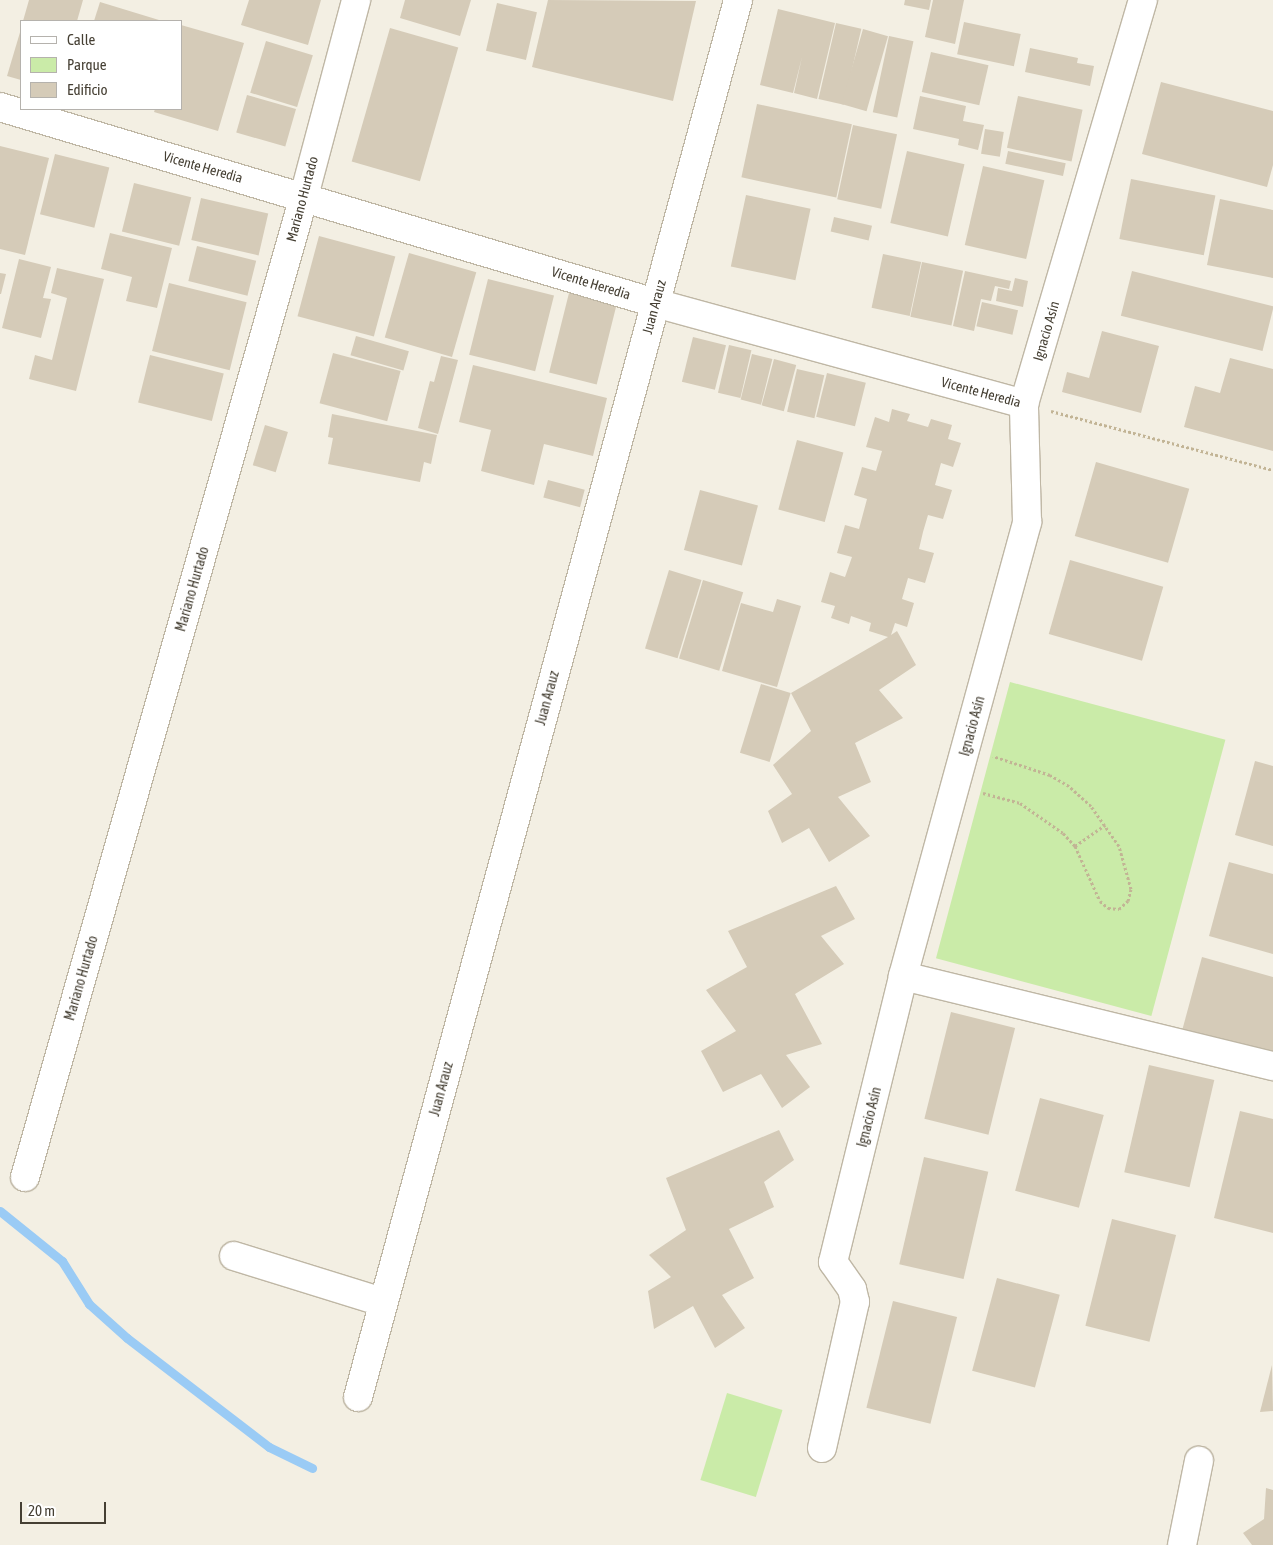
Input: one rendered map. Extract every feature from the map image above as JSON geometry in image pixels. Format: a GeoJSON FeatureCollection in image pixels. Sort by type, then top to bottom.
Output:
{"type":"FeatureCollection","features":[{"type":"Feature","properties":{"kind":"street","name":"Mariano Hurtado"},"geometry":{"type":"LineString","coordinates":[[25,1176],[304,196],[356,0]]}},
{"type":"Feature","properties":{"kind":"street","name":"Juan Arauz"},"geometry":{"type":"LineString","coordinates":[[358,1397],[738,0]]}},
{"type":"Feature","properties":{"kind":"street","name":"Ignacio Asín"},"geometry":{"type":"LineString","coordinates":[[822,1448],[855,1302],[852,1289],[834,1262],[903,976],[1027,522],[1024,404],[1143,0]]}},
{"type":"Feature","properties":{"kind":"street","name":"Vicente Heredia"},"geometry":{"type":"LineString","coordinates":[[0,107],[304,196],[655,303],[1024,404]]}},
{"type":"Feature","properties":{"kind":"street"},"geometry":{"type":"LineString","coordinates":[[903,976],[1273,1066]]}},
{"type":"Feature","properties":{"kind":"street"},"geometry":{"type":"LineString","coordinates":[[234,1256],[383,1302]]}},
{"type":"Feature","properties":{"kind":"street"},"geometry":{"type":"LineString","coordinates":[[1182,1545],[1199,1461]]}},
{"type":"Feature","properties":{"kind":"path","name":"Vicente Heredia"},"geometry":{"type":"LineString","coordinates":[[1024,404],[1273,470]]}},
{"type":"Feature","properties":{"kind":"path"},"geometry":{"type":"LineString","coordinates":[[955,786],[1020,803],[1046,818],[1075,846],[1100,901],[1108,908],[1118,908],[1128,901],[1130,889],[1119,846],[1091,806],[1069,786],[1050,775],[1025,764],[966,748]]}},
{"type":"Feature","properties":{"kind":"path"},"geometry":{"type":"LineString","coordinates":[[1075,846],[1105,825]]}},
{"type":"Feature","properties":{"kind":"green space"},"geometry":{"type":"Polygon","coordinates":[[[1010,682],[1225,740],[1151,1016],[936,958],[1010,682]]]}},
{"type":"Feature","properties":{"kind":"green space"},"geometry":{"type":"Polygon","coordinates":[[[727,1393],[782,1410],[756,1497],[700,1480],[727,1393]]]}},
{"type":"Feature","properties":{"kind":"building"},"geometry":{"type":"Polygon","coordinates":[[[29,0],[83,0],[77,20],[23,20],[29,0]]]}},
{"type":"Feature","properties":{"kind":"building"},"geometry":{"type":"Polygon","coordinates":[[[249,0],[321,0],[308,45],[241,25],[249,0]]]}},
{"type":"Feature","properties":{"kind":"building"},"geometry":{"type":"Polygon","coordinates":[[[405,0],[471,0],[460,36],[400,18],[405,0]]]}},
{"type":"Feature","properties":{"kind":"building"},"geometry":{"type":"Polygon","coordinates":[[[548,0],[696,1],[673,101],[532,67],[548,0]]]}},
{"type":"Feature","properties":{"kind":"building"},"geometry":{"type":"Polygon","coordinates":[[[905,0],[931,0],[929,10],[904,5],[905,0]]]}},
{"type":"Feature","properties":{"kind":"building"},"geometry":{"type":"Polygon","coordinates":[[[933,0],[964,0],[955,44],[925,37],[933,0]]]}},
{"type":"Feature","properties":{"kind":"building"},"geometry":{"type":"Polygon","coordinates":[[[100,2],[159,20],[94,20],[100,2]]]}},
{"type":"Feature","properties":{"kind":"building"},"geometry":{"type":"Polygon","coordinates":[[[497,3],[537,12],[526,60],[486,51],[497,3]]]}},
{"type":"Feature","properties":{"kind":"building"},"geometry":{"type":"Polygon","coordinates":[[[778,9],[835,23],[817,99],[794,93],[802,57],[793,93],[760,85],[778,9]]]}},
{"type":"Feature","properties":{"kind":"building"},"geometry":{"type":"Polygon","coordinates":[[[964,22],[1021,34],[1014,66],[957,54],[964,22]]]}},
{"type":"Feature","properties":{"kind":"building"},"geometry":{"type":"Polygon","coordinates":[[[836,23],[861,29],[844,105],[818,99],[836,23]]]}},
{"type":"Feature","properties":{"kind":"building"},"geometry":{"type":"Polygon","coordinates":[[[182,25],[244,43],[218,131],[154,112],[155,110],[182,110],[182,25]]]}},
{"type":"Feature","properties":{"kind":"building"},"geometry":{"type":"Polygon","coordinates":[[[390,28],[458,48],[420,181],[352,162],[390,28]]]}},
{"type":"Feature","properties":{"kind":"building"},"geometry":{"type":"Polygon","coordinates":[[[863,29],[888,36],[866,111],[842,104],[863,29]]]}},
{"type":"Feature","properties":{"kind":"building"},"geometry":{"type":"Polygon","coordinates":[[[20,32],[20,80],[7,76],[20,32]]]}},
{"type":"Feature","properties":{"kind":"building"},"geometry":{"type":"Polygon","coordinates":[[[889,36],[913,41],[897,117],[873,112],[889,36]]]}},
{"type":"Feature","properties":{"kind":"building"},"geometry":{"type":"Polygon","coordinates":[[[266,41],[313,55],[297,107],[250,93],[266,41]]]}},
{"type":"Feature","properties":{"kind":"building"},"geometry":{"type":"Polygon","coordinates":[[[1030,48],[1078,58],[1077,63],[1094,66],[1090,86],[1025,72],[1030,48]]]}},
{"type":"Feature","properties":{"kind":"building"},"geometry":{"type":"Polygon","coordinates":[[[931,52],[988,65],[979,105],[922,92],[931,52]]]}},
{"type":"Feature","properties":{"kind":"building"},"geometry":{"type":"Polygon","coordinates":[[[1161,82],[1273,111],[1273,165],[1267,187],[1142,154],[1161,82]]]}},
{"type":"Feature","properties":{"kind":"building"},"geometry":{"type":"Polygon","coordinates":[[[247,95],[296,109],[285,147],[236,132],[247,95]]]}},
{"type":"Feature","properties":{"kind":"building"},"geometry":{"type":"Polygon","coordinates":[[[920,96],[966,106],[963,121],[984,125],[978,150],[958,145],[959,139],[913,129],[920,96]]]}},
{"type":"Feature","properties":{"kind":"building"},"geometry":{"type":"Polygon","coordinates":[[[1018,96],[1083,110],[1072,162],[1007,148],[1018,96]]]}},
{"type":"Feature","properties":{"kind":"building"},"geometry":{"type":"Polygon","coordinates":[[[757,104],[852,124],[836,198],[741,177],[757,104]]]}},
{"type":"Feature","properties":{"kind":"building"},"geometry":{"type":"Polygon","coordinates":[[[853,125],[897,134],[881,209],[837,199],[853,125]]]}},
{"type":"Feature","properties":{"kind":"building"},"geometry":{"type":"Polygon","coordinates":[[[985,129],[1004,132],[1000,157],[981,154],[985,129]]]}},
{"type":"Feature","properties":{"kind":"building"},"geometry":{"type":"Polygon","coordinates":[[[0,146],[49,158],[25,255],[0,249],[0,146]]]}},
{"type":"Feature","properties":{"kind":"building"},"geometry":{"type":"Polygon","coordinates":[[[907,151],[964,164],[948,236],[890,223],[907,151]]]}},
{"type":"Feature","properties":{"kind":"building"},"geometry":{"type":"Polygon","coordinates":[[[1008,151],[1066,163],[1063,176],[1005,164],[1008,151]]]}},
{"type":"Feature","properties":{"kind":"building"},"geometry":{"type":"Polygon","coordinates":[[[55,154],[109,168],[94,228],[40,214],[55,154]]]}},
{"type":"Feature","properties":{"kind":"building"},"geometry":{"type":"Polygon","coordinates":[[[983,166],[1044,180],[1026,259],[965,245],[983,166]]]}},
{"type":"Feature","properties":{"kind":"building"},"geometry":{"type":"Polygon","coordinates":[[[1131,179],[1215,195],[1204,255],[1119,239],[1131,179]]]}},
{"type":"Feature","properties":{"kind":"building"},"geometry":{"type":"Polygon","coordinates":[[[134,183],[191,197],[179,246],[122,232],[134,183]]]}},
{"type":"Feature","properties":{"kind":"building"},"geometry":{"type":"Polygon","coordinates":[[[746,195],[811,209],[795,280],[731,266],[746,195]]]}},
{"type":"Feature","properties":{"kind":"building"},"geometry":{"type":"Polygon","coordinates":[[[201,198],[268,214],[259,255],[191,240],[201,198]]]}},
{"type":"Feature","properties":{"kind":"building"},"geometry":{"type":"Polygon","coordinates":[[[1220,199],[1273,210],[1273,278],[1207,265],[1220,199]]]}},
{"type":"Feature","properties":{"kind":"building"},"geometry":{"type":"Polygon","coordinates":[[[834,217],[872,226],[869,240],[831,232],[834,217]]]}},
{"type":"Feature","properties":{"kind":"building"},"geometry":{"type":"Polygon","coordinates":[[[110,233],[172,248],[157,308],[126,301],[132,277],[101,269],[110,233]]]}},
{"type":"Feature","properties":{"kind":"building"},"geometry":{"type":"Polygon","coordinates":[[[319,236],[395,256],[374,337],[298,316],[319,236]]]}},
{"type":"Feature","properties":{"kind":"building"},"geometry":{"type":"Polygon","coordinates":[[[197,246],[256,261],[247,296],[188,281],[197,246]]]}},
{"type":"Feature","properties":{"kind":"building"},"geometry":{"type":"Polygon","coordinates":[[[409,253],[476,272],[452,357],[385,338],[409,253]]]}},
{"type":"Feature","properties":{"kind":"building"},"geometry":{"type":"Polygon","coordinates":[[[883,254],[921,262],[910,316],[872,308],[883,254]]]}},
{"type":"Feature","properties":{"kind":"building"},"geometry":{"type":"Polygon","coordinates":[[[19,259],[51,267],[43,298],[51,299],[41,338],[2,328],[19,259]]]}},
{"type":"Feature","properties":{"kind":"building"},"geometry":{"type":"Polygon","coordinates":[[[922,262],[963,271],[951,326],[910,317],[922,262]]]}},
{"type":"Feature","properties":{"kind":"building"},"geometry":{"type":"Polygon","coordinates":[[[57,268],[104,279],[76,391],[29,379],[35,355],[52,360],[67,298],[51,293],[57,268]]]}},
{"type":"Feature","properties":{"kind":"building"},"geometry":{"type":"Polygon","coordinates":[[[965,271],[1011,281],[1009,289],[995,286],[991,301],[981,299],[974,331],[953,326],[965,271]]]}},
{"type":"Feature","properties":{"kind":"building"},"geometry":{"type":"Polygon","coordinates":[[[1132,271],[1273,306],[1263,351],[1121,316],[1132,271]]]}},
{"type":"Feature","properties":{"kind":"building"},"geometry":{"type":"Polygon","coordinates":[[[0,273],[6,274],[1,294],[0,294],[0,273]]]}},
{"type":"Feature","properties":{"kind":"building"},"geometry":{"type":"Polygon","coordinates":[[[1015,278],[1028,281],[1023,307],[996,301],[998,288],[1012,291],[1015,278]]]}},
{"type":"Feature","properties":{"kind":"building"},"geometry":{"type":"Polygon","coordinates":[[[488,279],[554,295],[535,371],[469,355],[488,279]]]}},
{"type":"Feature","properties":{"kind":"building"},"geometry":{"type":"Polygon","coordinates":[[[169,283],[247,302],[230,370],[152,351],[169,283]]]}},
{"type":"Feature","properties":{"kind":"building"},"geometry":{"type":"Polygon","coordinates":[[[569,293],[617,305],[597,384],[549,373],[569,293]]]}},
{"type":"Feature","properties":{"kind":"building"},"geometry":{"type":"Polygon","coordinates":[[[982,302],[1018,310],[1012,335],[976,326],[982,302]]]}},
{"type":"Feature","properties":{"kind":"building"},"geometry":{"type":"Polygon","coordinates":[[[1102,331],[1159,346],[1141,413],[1062,392],[1067,372],[1089,378],[1102,331]]]}},
{"type":"Feature","properties":{"kind":"building"},"geometry":{"type":"Polygon","coordinates":[[[356,336],[409,351],[403,370],[350,355],[356,336]]]}},
{"type":"Feature","properties":{"kind":"building"},"geometry":{"type":"Polygon","coordinates":[[[693,337],[726,345],[715,390],[682,382],[693,337]]]}},
{"type":"Feature","properties":{"kind":"building"},"geometry":{"type":"Polygon","coordinates":[[[729,345],[751,350],[740,398],[718,393],[729,345]]]}},
{"type":"Feature","properties":{"kind":"building"},"geometry":{"type":"Polygon","coordinates":[[[333,353],[401,371],[387,421],[320,403],[333,353]]]}},
{"type":"Feature","properties":{"kind":"building"},"geometry":{"type":"Polygon","coordinates":[[[752,354],[772,359],[761,405],[741,400],[752,354]]]}},
{"type":"Feature","properties":{"kind":"building"},"geometry":{"type":"Polygon","coordinates":[[[150,355],[224,373],[212,421],[138,403],[150,355]]]}},
{"type":"Feature","properties":{"kind":"building"},"geometry":{"type":"Polygon","coordinates":[[[441,356],[458,360],[438,434],[418,428],[430,381],[434,382],[441,356]]]}},
{"type":"Feature","properties":{"kind":"building"},"geometry":{"type":"Polygon","coordinates":[[[1230,358],[1273,369],[1273,451],[1184,427],[1195,386],[1220,393],[1230,358]]]}},
{"type":"Feature","properties":{"kind":"building"},"geometry":{"type":"Polygon","coordinates":[[[774,359],[796,365],[784,411],[762,405],[774,359]]]}},
{"type":"Feature","properties":{"kind":"building"},"geometry":{"type":"Polygon","coordinates":[[[473,365],[607,398],[593,456],[544,444],[534,485],[481,471],[491,430],[459,422],[473,365]]]}},
{"type":"Feature","properties":{"kind":"building"},"geometry":{"type":"Polygon","coordinates":[[[797,369],[824,375],[814,418],[787,412],[797,369]]]}},
{"type":"Feature","properties":{"kind":"building"},"geometry":{"type":"Polygon","coordinates":[[[827,373],[866,383],[855,426],[816,417],[827,373]]]}},
{"type":"Feature","properties":{"kind":"building"},"geometry":{"type":"Polygon","coordinates":[[[892,409],[910,414],[907,421],[928,427],[931,419],[952,425],[948,439],[961,443],[953,467],[941,463],[935,485],[952,490],[943,519],[928,515],[923,532],[919,549],[934,553],[925,583],[908,578],[902,599],[914,603],[907,627],[895,623],[891,635],[897,631],[916,665],[879,690],[903,718],[855,743],[871,782],[838,797],[870,836],[829,862],[809,828],[782,843],[768,811],[792,794],[773,765],[811,731],[791,693],[888,637],[869,631],[871,623],[851,616],[849,624],[831,618],[835,606],[821,602],[830,572],[845,577],[852,557],[837,553],[845,525],[859,529],[867,499],[854,495],[862,467],[876,471],[882,451],[866,447],[875,417],[889,422],[892,409]]]}},
{"type":"Feature","properties":{"kind":"building"},"geometry":{"type":"Polygon","coordinates":[[[332,414],[437,435],[431,464],[424,462],[420,482],[328,464],[333,438],[328,437],[332,414]]]}},
{"type":"Feature","properties":{"kind":"building"},"geometry":{"type":"Polygon","coordinates":[[[265,425],[288,432],[276,472],[253,465],[265,425]]]}},
{"type":"Feature","properties":{"kind":"building"},"geometry":{"type":"Polygon","coordinates":[[[797,440],[843,452],[825,522],[778,510],[797,440]]]}},
{"type":"Feature","properties":{"kind":"building"},"geometry":{"type":"Polygon","coordinates":[[[1096,462],[1189,489],[1168,563],[1075,536],[1096,462]]]}},
{"type":"Feature","properties":{"kind":"building"},"geometry":{"type":"Polygon","coordinates":[[[548,480],[585,490],[580,507],[543,497],[548,480]]]}},
{"type":"Feature","properties":{"kind":"building"},"geometry":{"type":"Polygon","coordinates":[[[700,490],[758,506],[742,565],[684,550],[700,490]]]}},
{"type":"Feature","properties":{"kind":"building"},"geometry":{"type":"Polygon","coordinates":[[[1070,560],[1163,587],[1142,661],[1049,634],[1070,560]]]}},
{"type":"Feature","properties":{"kind":"building"},"geometry":{"type":"Polygon","coordinates":[[[669,570],[702,580],[678,658],[645,648],[669,570]]]}},
{"type":"Feature","properties":{"kind":"building"},"geometry":{"type":"Polygon","coordinates":[[[703,580],[743,592],[719,671],[679,658],[703,580]]]}},
{"type":"Feature","properties":{"kind":"building"},"geometry":{"type":"Polygon","coordinates":[[[777,599],[801,606],[777,687],[722,671],[741,603],[773,612],[777,599]]]}},
{"type":"Feature","properties":{"kind":"building"},"geometry":{"type":"Polygon","coordinates":[[[761,684],[791,693],[770,762],[740,753],[761,684]]]}},
{"type":"Feature","properties":{"kind":"building"},"geometry":{"type":"Polygon","coordinates":[[[1255,761],[1273,766],[1273,846],[1235,835],[1255,761]]]}},
{"type":"Feature","properties":{"kind":"building"},"geometry":{"type":"Polygon","coordinates":[[[1229,862],[1273,874],[1273,954],[1209,936],[1229,862]]]}},
{"type":"Feature","properties":{"kind":"building"},"geometry":{"type":"Polygon","coordinates":[[[836,886],[855,919],[821,936],[844,964],[795,994],[822,1044],[786,1055],[810,1087],[782,1108],[761,1074],[723,1092],[701,1051],[736,1031],[706,990],[747,967],[728,931],[836,886]]]}},
{"type":"Feature","properties":{"kind":"building"},"geometry":{"type":"Polygon","coordinates":[[[1202,957],[1273,977],[1273,1057],[1182,1031],[1202,957]]]}},
{"type":"Feature","properties":{"kind":"building"},"geometry":{"type":"Polygon","coordinates":[[[951,1012],[1015,1028],[988,1135],[924,1119],[951,1012]]]}},
{"type":"Feature","properties":{"kind":"building"},"geometry":{"type":"Polygon","coordinates":[[[1149,1065],[1214,1080],[1190,1187],[1124,1172],[1149,1065]]]}},
{"type":"Feature","properties":{"kind":"building"},"geometry":{"type":"Polygon","coordinates":[[[1040,1098],[1104,1115],[1079,1208],[1015,1191],[1040,1098]]]}},
{"type":"Feature","properties":{"kind":"building"},"geometry":{"type":"Polygon","coordinates":[[[1240,1111],[1273,1119],[1273,1233],[1214,1218],[1240,1111]]]}},
{"type":"Feature","properties":{"kind":"building"},"geometry":{"type":"Polygon","coordinates":[[[779,1130],[794,1160],[764,1182],[774,1207],[729,1229],[754,1278],[722,1295],[745,1328],[715,1348],[693,1306],[654,1329],[648,1291],[671,1277],[649,1255],[686,1230],[666,1178],[779,1130]]]}},
{"type":"Feature","properties":{"kind":"building"},"geometry":{"type":"Polygon","coordinates":[[[924,1157],[988,1172],[964,1279],[899,1264],[924,1157]]]}},
{"type":"Feature","properties":{"kind":"building"},"geometry":{"type":"Polygon","coordinates":[[[1112,1219],[1176,1235],[1149,1342],[1085,1326],[1112,1219]]]}},
{"type":"Feature","properties":{"kind":"building"},"geometry":{"type":"Polygon","coordinates":[[[997,1278],[1060,1295],[1035,1388],[972,1371],[997,1278]]]}},
{"type":"Feature","properties":{"kind":"building"},"geometry":{"type":"Polygon","coordinates":[[[893,1301],[957,1317],[930,1424],[866,1408],[893,1301]]]}},
{"type":"Feature","properties":{"kind":"building"},"geometry":{"type":"Polygon","coordinates":[[[1272,1365],[1273,1411],[1260,1412],[1272,1365]]]}},
{"type":"Feature","properties":{"kind":"building"},"geometry":{"type":"Polygon","coordinates":[[[1266,1488],[1273,1490],[1273,1545],[1252,1545],[1243,1533],[1264,1519],[1266,1488]]]}},
{"type":"Feature","properties":{"kind":"waterway"},"geometry":{"type":"LineString","coordinates":[[0,1211],[62,1261],[89,1304],[127,1338],[269,1447],[312,1468]]}}]}
